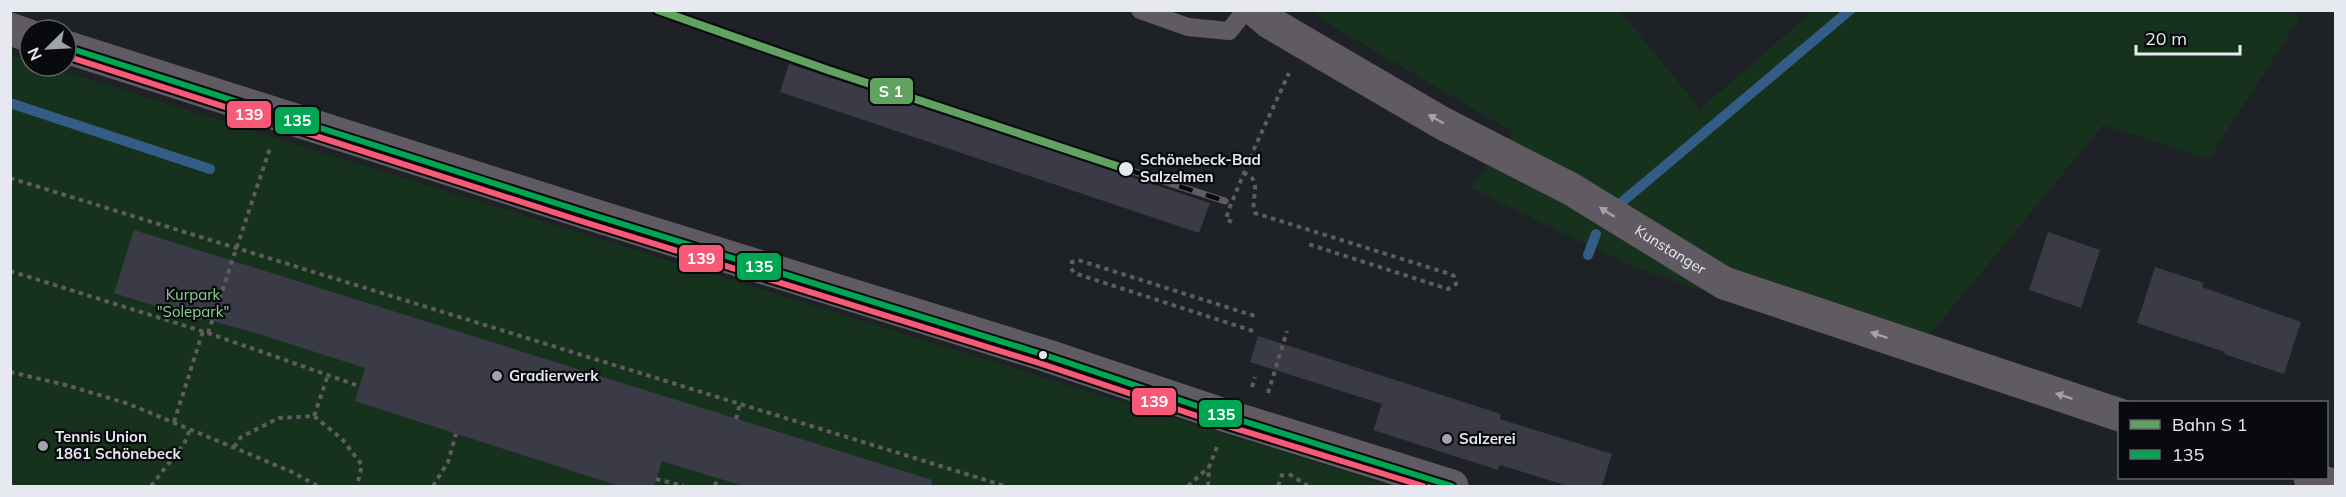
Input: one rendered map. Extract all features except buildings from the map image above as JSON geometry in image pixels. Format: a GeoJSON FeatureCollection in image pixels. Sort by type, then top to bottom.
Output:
{"type":"FeatureCollection","features":[{"type":"Feature","properties":{"kind":"street","name":"Kunstanger"},"geometry":{"type":"LineString","coordinates":[[1255,10],[1269,22],[1442,123],[1571,189],[1724,283],[2118,414]]}},
{"type":"Feature","properties":{"kind":"street"},"geometry":{"type":"LineString","coordinates":[[78,51],[587,213],[1045,355],[1227,416],[1452,486]]}},
{"type":"Feature","properties":{"kind":"street"},"geometry":{"type":"LineString","coordinates":[[2316,479],[2336,486]]}},
{"type":"Feature","properties":{"kind":"lane"},"geometry":{"type":"LineString","coordinates":[[1140,10],[1188,27],[1229,31],[1246,10]]}},
{"type":"Feature","properties":{"kind":"path"},"geometry":{"type":"LineString","coordinates":[[1232,222],[1226,219],[1244,173],[1303,42]]}},
{"type":"Feature","properties":{"kind":"path"},"geometry":{"type":"LineString","coordinates":[[174,422],[282,116]]}},
{"type":"Feature","properties":{"kind":"path"},"geometry":{"type":"LineString","coordinates":[[1244,173],[1249,174],[1253,179],[1256,190],[1253,209],[1255,213],[1450,274],[1454,276],[1456,284],[1448,289],[1308,244]]}},
{"type":"Feature","properties":{"kind":"path"},"geometry":{"type":"LineString","coordinates":[[10,178],[1005,486]]}},
{"type":"Feature","properties":{"kind":"path"},"geometry":{"type":"LineString","coordinates":[[1253,331],[1074,273],[1071,268],[1072,262],[1078,260],[1258,317]]}},
{"type":"Feature","properties":{"kind":"path"},"geometry":{"type":"LineString","coordinates":[[10,271],[206,332],[359,386]]}},
{"type":"Feature","properties":{"kind":"path"},"geometry":{"type":"LineString","coordinates":[[1266,402],[1287,331]]}},
{"type":"Feature","properties":{"kind":"path"},"geometry":{"type":"LineString","coordinates":[[10,372],[118,401],[234,447],[290,471],[318,486]]}},
{"type":"Feature","properties":{"kind":"path"},"geometry":{"type":"LineString","coordinates":[[314,416],[327,375]]}},
{"type":"Feature","properties":{"kind":"path"},"geometry":{"type":"LineString","coordinates":[[736,419],[740,404]]}},
{"type":"Feature","properties":{"kind":"path"},"geometry":{"type":"LineString","coordinates":[[234,447],[241,437],[279,417],[314,416],[342,439],[362,465],[357,486]]}},
{"type":"Feature","properties":{"kind":"path"},"geometry":{"type":"LineString","coordinates":[[151,486],[184,444],[190,429]]}},
{"type":"Feature","properties":{"kind":"path"},"geometry":{"type":"LineString","coordinates":[[433,486],[448,462],[456,434]]}},
{"type":"Feature","properties":{"kind":"path"},"geometry":{"type":"LineString","coordinates":[[1214,486],[1208,485],[1209,467],[1218,444]]}},
{"type":"Feature","properties":{"kind":"path"},"geometry":{"type":"LineString","coordinates":[[1188,486],[1209,467]]}},
{"type":"Feature","properties":{"kind":"path"},"geometry":{"type":"LineString","coordinates":[[1278,486],[1284,470]]}},
{"type":"Feature","properties":{"kind":"path"},"geometry":{"type":"LineString","coordinates":[[715,486],[717,478]]}},
{"type":"Feature","properties":{"kind":"path"},"geometry":{"type":"LineString","coordinates":[[656,479],[684,486]]}},
{"type":"Feature","properties":{"kind":"green space"},"geometry":{"type":"Polygon","coordinates":[[[2280,10],[2300,17],[2209,159],[2103,125],[1909,360],[1631,266],[1471,188],[1513,132],[1319,18],[1317,11],[1620,11],[1700,109],[1813,11],[2280,10]]]}},
{"type":"Feature","properties":{"kind":"green space","name":"Kurpark \"Solepark\""},"geometry":{"type":"Polygon","coordinates":[[[10,55],[18,57],[18,78],[78,78],[78,76],[1391,486],[11,486],[10,55]]]}},
{"type":"Feature","properties":{"kind":"waterway"},"geometry":{"type":"LineString","coordinates":[[1622,202],[1850,10]]}},
{"type":"Feature","properties":{"kind":"waterway"},"geometry":{"type":"LineString","coordinates":[[10,103],[210,169]]}},
{"type":"Feature","properties":{"kind":"waterway"},"geometry":{"type":"LineString","coordinates":[[1588,255],[1596,234]]}},
{"type":"Feature","properties":{"kind":"railway"},"geometry":{"type":"LineString","coordinates":[[1126,169],[1225,201]]}},
{"type":"Feature","properties":{"kind":"transit line"},"geometry":{"type":"LineString","coordinates":[[658,10],[828,70],[1126,169]]}},
{"type":"Feature","properties":{"kind":"transit line","name":"135"},"geometry":{"type":"LineString","coordinates":[[78,51],[587,213],[1045,355],[1227,416],[1452,486]]}},
{"type":"Feature","properties":{"kind":"transit line","name":"139"},"geometry":{"type":"LineString","coordinates":[[78,60],[584,222],[1042,364],[1224,425],[1423,486]]}},
{"type":"Feature","properties":{"kind":"place","name":"Schönebeck-Bad Salzelmen"},"geometry":{"type":"Point","coordinates":[1126,169]}},
{"type":"Feature","properties":{"kind":"place","name":"Gradierwerk"},"geometry":{"type":"Point","coordinates":[497,376]}},
{"type":"Feature","properties":{"kind":"place","name":"Salzerei"},"geometry":{"type":"Point","coordinates":[1447,439]}},
{"type":"Feature","properties":{"kind":"place","name":"Tennis Union 1861 Schönebeck"},"geometry":{"type":"Point","coordinates":[43,446]}}]}
